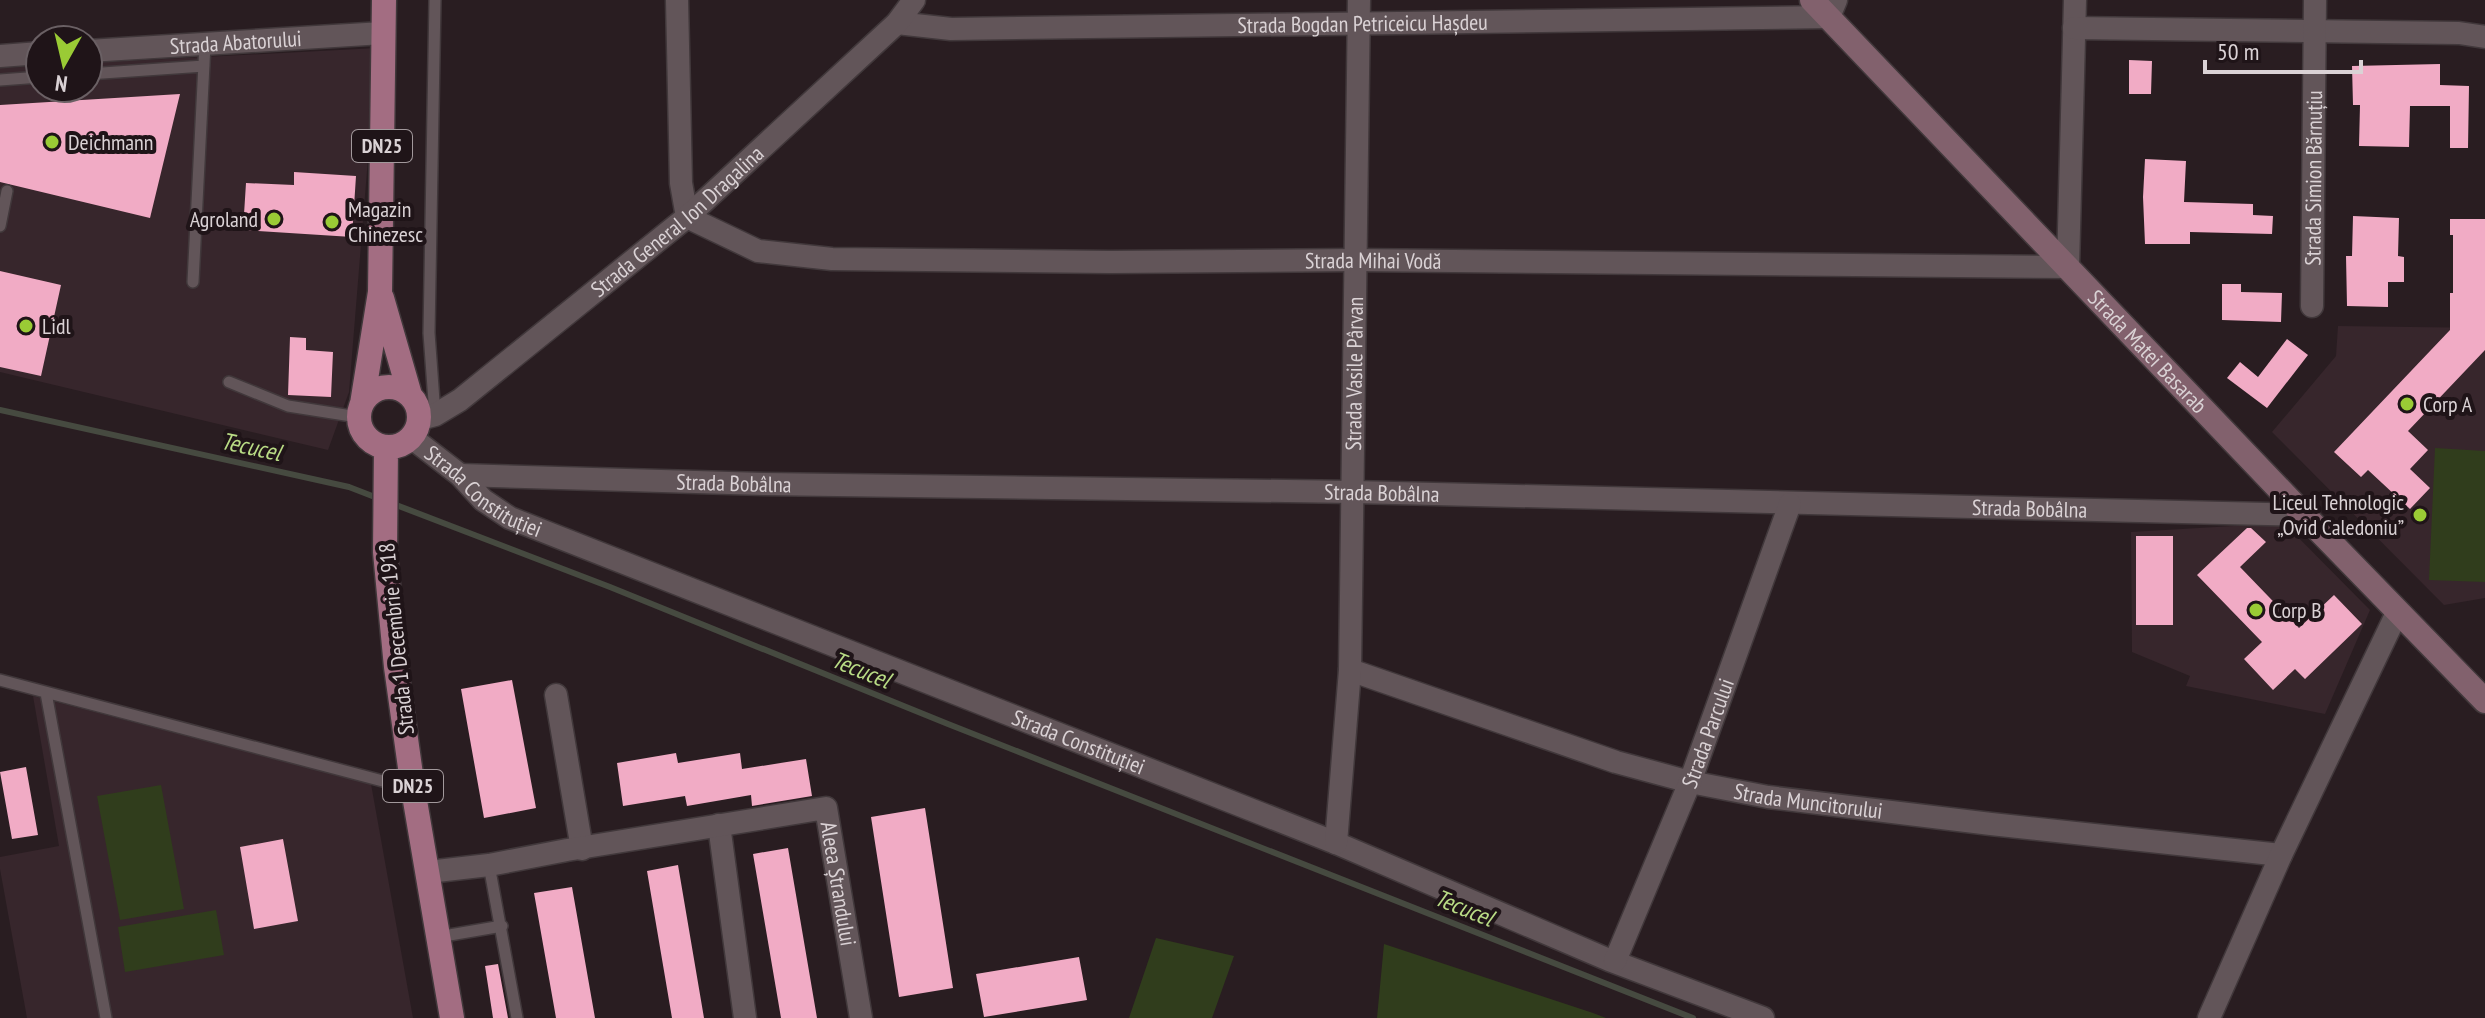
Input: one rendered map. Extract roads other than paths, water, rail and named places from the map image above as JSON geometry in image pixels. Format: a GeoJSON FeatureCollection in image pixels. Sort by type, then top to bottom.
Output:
{"type":"FeatureCollection","features":[{"type":"Feature","properties":{"kind":"main road","name":"DN25"},"geometry":{"type":"LineString","coordinates":[[360,410],[380,292],[384,0]]}},
{"type":"Feature","properties":{"kind":"main road","name":"DN25"},"geometry":{"type":"LineString","coordinates":[[380,292],[410,395]]}},
{"type":"Feature","properties":{"kind":"main road"},"geometry":{"type":"LineString","coordinates":[[384,387],[398,388],[410,395],[418,405],[423,424],[400,446],[386,448],[372,442],[362,432],[360,410],[371,393],[384,387]]}},
{"type":"Feature","properties":{"kind":"main road","name":"Strada 1 Decembrie 1918"},"geometry":{"type":"LineString","coordinates":[[386,448],[385,552],[396,667],[413,789],[452,1018]]}},
{"type":"Feature","properties":{"kind":"street"},"geometry":{"type":"LineString","coordinates":[[677,0],[681,183],[687,217]]}},
{"type":"Feature","properties":{"kind":"street","name":"Strada Vasile Pârvan"},"geometry":{"type":"LineString","coordinates":[[1336,843],[1350,670],[1359,0]]}},
{"type":"Feature","properties":{"kind":"street"},"geometry":{"type":"LineString","coordinates":[[2068,267],[2075,0]]}},
{"type":"Feature","properties":{"kind":"street","name":"Strada Simion Bărnuțiu"},"geometry":{"type":"LineString","coordinates":[[2312,306],[2315,0]]}},
{"type":"Feature","properties":{"kind":"street","name":"Strada Bogdan Petriceicu Hașdeu"},"geometry":{"type":"LineString","coordinates":[[907,7],[951,29],[1358,24],[1826,6]]}},
{"type":"Feature","properties":{"kind":"street","name":"Strada Matei Basarab"},"geometry":{"type":"LineString","coordinates":[[1826,6],[2068,267],[2397,613],[2485,701]]}},
{"type":"Feature","properties":{"kind":"street","name":"Strada General Ion Dragalina"},"geometry":{"type":"LineString","coordinates":[[423,424],[460,400],[687,217],[907,7]]}},
{"type":"Feature","properties":{"kind":"street"},"geometry":{"type":"LineString","coordinates":[[2074,28],[2459,33],[2485,37]]}},
{"type":"Feature","properties":{"kind":"street","name":"Strada Abatorului"},"geometry":{"type":"LineString","coordinates":[[104,52],[204,55],[383,33]]}},
{"type":"Feature","properties":{"kind":"street"},"geometry":{"type":"LineString","coordinates":[[0,56],[24,54]]}},
{"type":"Feature","properties":{"kind":"street","name":"Strada Mihai Vodă"},"geometry":{"type":"LineString","coordinates":[[687,217],[758,251],[832,259],[2068,267]]}},
{"type":"Feature","properties":{"kind":"street","name":"Strada Constituției"},"geometry":{"type":"LineString","coordinates":[[423,424],[460,475],[483,500],[510,518],[1336,843],[1615,961],[1763,1018]]}},
{"type":"Feature","properties":{"kind":"street","name":"Strada Bobâlna"},"geometry":{"type":"LineString","coordinates":[[460,475],[780,485],[1354,492],[2304,515]]}},
{"type":"Feature","properties":{"kind":"street","name":"Strada Parcului"},"geometry":{"type":"LineString","coordinates":[[1615,961],[1690,782],[1790,504]]}},
{"type":"Feature","properties":{"kind":"street"},"geometry":{"type":"LineString","coordinates":[[2209,1018],[2281,855],[2397,613]]}},
{"type":"Feature","properties":{"kind":"street","name":"Strada Muncitorului"},"geometry":{"type":"LineString","coordinates":[[1350,670],[1616,762],[1690,782],[1768,797],[1857,808],[2281,855]]}},
{"type":"Feature","properties":{"kind":"street"},"geometry":{"type":"LineString","coordinates":[[556,695],[582,849]]}},
{"type":"Feature","properties":{"kind":"street","name":"Aleea Ștrandului"},"geometry":{"type":"LineString","coordinates":[[428,872],[489,865],[826,808],[861,1018]]}},
{"type":"Feature","properties":{"kind":"street"},"geometry":{"type":"LineString","coordinates":[[719,825],[745,1018]]}},
{"type":"Feature","properties":{"kind":"lane"},"geometry":{"type":"LineString","coordinates":[[423,424],[429,333],[435,0]]}},
{"type":"Feature","properties":{"kind":"lane"},"geometry":{"type":"LineString","coordinates":[[104,71],[204,55],[193,282]]}},
{"type":"Feature","properties":{"kind":"lane"},"geometry":{"type":"LineString","coordinates":[[0,80],[24,78]]}},
{"type":"Feature","properties":{"kind":"lane"},"geometry":{"type":"LineString","coordinates":[[0,226],[7,191]]}},
{"type":"Feature","properties":{"kind":"lane"},"geometry":{"type":"LineString","coordinates":[[229,382],[288,406],[360,410]]}},
{"type":"Feature","properties":{"kind":"lane"},"geometry":{"type":"LineString","coordinates":[[0,680],[413,789]]}},
{"type":"Feature","properties":{"kind":"lane"},"geometry":{"type":"LineString","coordinates":[[46,693],[106,1018]]}},
{"type":"Feature","properties":{"kind":"lane"},"geometry":{"type":"LineString","coordinates":[[489,865],[517,1018]]}},
{"type":"Feature","properties":{"kind":"lane"},"geometry":{"type":"LineString","coordinates":[[438,937],[502,926]]}},
{"type":"Feature","properties":{"kind":"waterway","name":"Tecucel"},"geometry":{"type":"LineString","coordinates":[[0,410],[349,487],[380,499]]}},
{"type":"Feature","properties":{"kind":"waterway","name":"Tecucel"},"geometry":{"type":"LineString","coordinates":[[391,503],[610,587],[1693,1018]]}},
{"type":"Feature","properties":{"kind":"place","name":"Deichmann"},"geometry":{"type":"Point","coordinates":[52,142]}},
{"type":"Feature","properties":{"kind":"place","name":"Agroland"},"geometry":{"type":"Point","coordinates":[274,219]}},
{"type":"Feature","properties":{"kind":"place","name":"Magazin Chinezesc"},"geometry":{"type":"Point","coordinates":[332,222]}},
{"type":"Feature","properties":{"kind":"place","name":"Lidl"},"geometry":{"type":"Point","coordinates":[26,326]}},
{"type":"Feature","properties":{"kind":"place","name":"Corp A"},"geometry":{"type":"Point","coordinates":[2407,404]}},
{"type":"Feature","properties":{"kind":"place","name":"Liceul Tehnologic „Ovid Caledoniu”"},"geometry":{"type":"Point","coordinates":[2420,515]}},
{"type":"Feature","properties":{"kind":"place","name":"Corp B"},"geometry":{"type":"Point","coordinates":[2256,610]}}]}
